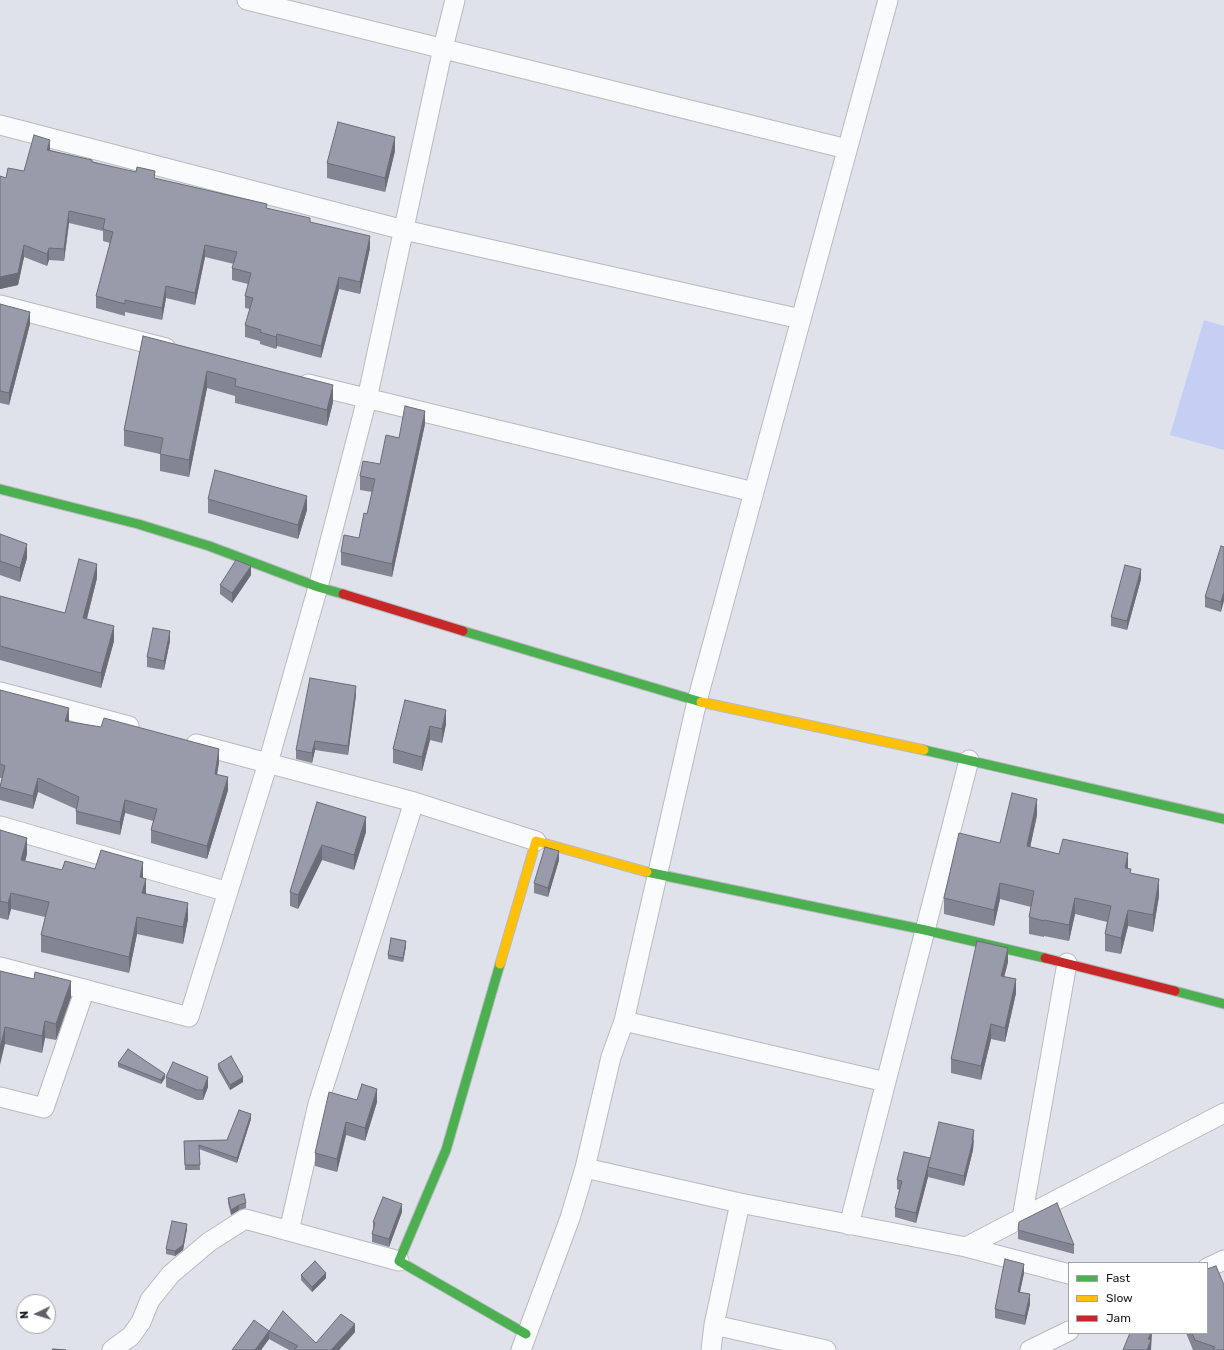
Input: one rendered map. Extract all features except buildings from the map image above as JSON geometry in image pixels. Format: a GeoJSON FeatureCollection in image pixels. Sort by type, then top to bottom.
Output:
{"type":"FeatureCollection","features":[{"type":"Feature","properties":{"kind":"street"},"geometry":{"type":"LineString","coordinates":[[247,0],[847,149]]}},
{"type":"Feature","properties":{"kind":"street"},"geometry":{"type":"LineString","coordinates":[[0,967],[189,1016],[268,763],[318,587],[367,399],[443,48],[455,0]]}},
{"type":"Feature","properties":{"kind":"street"},"geometry":{"type":"LineString","coordinates":[[112,1350],[131,1336],[141,1322],[150,1300],[171,1274],[208,1242],[245,1219],[399,1261],[524,1342],[570,1218],[585,1168],[611,1057],[624,1021],[697,701],[888,0]]}},
{"type":"Feature","properties":{"kind":"street"},"geometry":{"type":"LineString","coordinates":[[0,125],[404,230],[801,319]]}},
{"type":"Feature","properties":{"kind":"street"},"geometry":{"type":"LineString","coordinates":[[0,305],[183,352]]}},
{"type":"Feature","properties":{"kind":"street"},"geometry":{"type":"LineString","coordinates":[[290,379],[367,399],[754,492]]}},
{"type":"Feature","properties":{"kind":"street"},"geometry":{"type":"LineString","coordinates":[[0,489],[138,524],[209,546],[318,587],[697,701],[969,760],[1224,819]]}},
{"type":"Feature","properties":{"kind":"street"},"geometry":{"type":"LineString","coordinates":[[0,692],[145,731]]}},
{"type":"Feature","properties":{"kind":"street"},"geometry":{"type":"LineString","coordinates":[[176,739],[414,802],[536,841],[657,875],[925,930],[1067,963],[1224,1004]]}},
{"type":"Feature","properties":{"kind":"street"},"geometry":{"type":"LineString","coordinates":[[850,1225],[969,760]]}},
{"type":"Feature","properties":{"kind":"street"},"geometry":{"type":"LineString","coordinates":[[289,1231],[318,1104],[414,802]]}},
{"type":"Feature","properties":{"kind":"street"},"geometry":{"type":"LineString","coordinates":[[0,826],[228,892]]}},
{"type":"Feature","properties":{"kind":"street"},"geometry":{"type":"LineString","coordinates":[[399,1261],[446,1150],[536,841]]}},
{"type":"Feature","properties":{"kind":"street"},"geometry":{"type":"LineString","coordinates":[[1022,1218],[1067,963]]}},
{"type":"Feature","properties":{"kind":"street"},"geometry":{"type":"LineString","coordinates":[[0,1097],[44,1108],[84,989]]}},
{"type":"Feature","properties":{"kind":"street"},"geometry":{"type":"LineString","coordinates":[[624,1021],[886,1082]]}},
{"type":"Feature","properties":{"kind":"street"},"geometry":{"type":"LineString","coordinates":[[966,1248],[1224,1113]]}},
{"type":"Feature","properties":{"kind":"street"},"geometry":{"type":"LineString","coordinates":[[585,1168],[740,1203],[966,1248],[1068,1274]]}},
{"type":"Feature","properties":{"kind":"street"},"geometry":{"type":"LineString","coordinates":[[711,1350],[714,1325],[740,1203]]}},
{"type":"Feature","properties":{"kind":"street"},"geometry":{"type":"LineString","coordinates":[[1208,1268],[1224,1260]]}},
{"type":"Feature","properties":{"kind":"street"},"geometry":{"type":"LineString","coordinates":[[714,1325],[826,1350]]}},
{"type":"Feature","properties":{"kind":"street"},"geometry":{"type":"LineString","coordinates":[[1030,1350],[1068,1331]]}},
{"type":"Feature","properties":{"kind":"shaded area"},"geometry":{"type":"Polygon","coordinates":[[[1204,320],[1224,326],[1224,450],[1170,435],[1204,320]]]}},
{"type":"Feature","properties":{"kind":"traffic: fast"},"geometry":{"type":"LineString","coordinates":[[0,489],[138,524],[209,546],[318,587],[343,594]]}},
{"type":"Feature","properties":{"kind":"traffic: fast"},"geometry":{"type":"LineString","coordinates":[[463,631],[701,702]]}},
{"type":"Feature","properties":{"kind":"traffic: fast"},"geometry":{"type":"LineString","coordinates":[[924,750],[1224,819]]}},
{"type":"Feature","properties":{"kind":"traffic: fast"},"geometry":{"type":"LineString","coordinates":[[647,872],[925,930],[1045,958]]}},
{"type":"Feature","properties":{"kind":"traffic: fast"},"geometry":{"type":"LineString","coordinates":[[500,964],[446,1150],[399,1261],[526,1334]]}},
{"type":"Feature","properties":{"kind":"traffic: fast"},"geometry":{"type":"LineString","coordinates":[[1175,991],[1224,1004]]}},
{"type":"Feature","properties":{"kind":"traffic: slow"},"geometry":{"type":"LineString","coordinates":[[701,702],[924,750]]}},
{"type":"Feature","properties":{"kind":"traffic: slow"},"geometry":{"type":"LineString","coordinates":[[500,964],[536,841],[647,872]]}},
{"type":"Feature","properties":{"kind":"traffic: jam"},"geometry":{"type":"LineString","coordinates":[[343,594],[463,631]]}},
{"type":"Feature","properties":{"kind":"traffic: jam"},"geometry":{"type":"LineString","coordinates":[[1045,958],[1175,991]]}}]}
